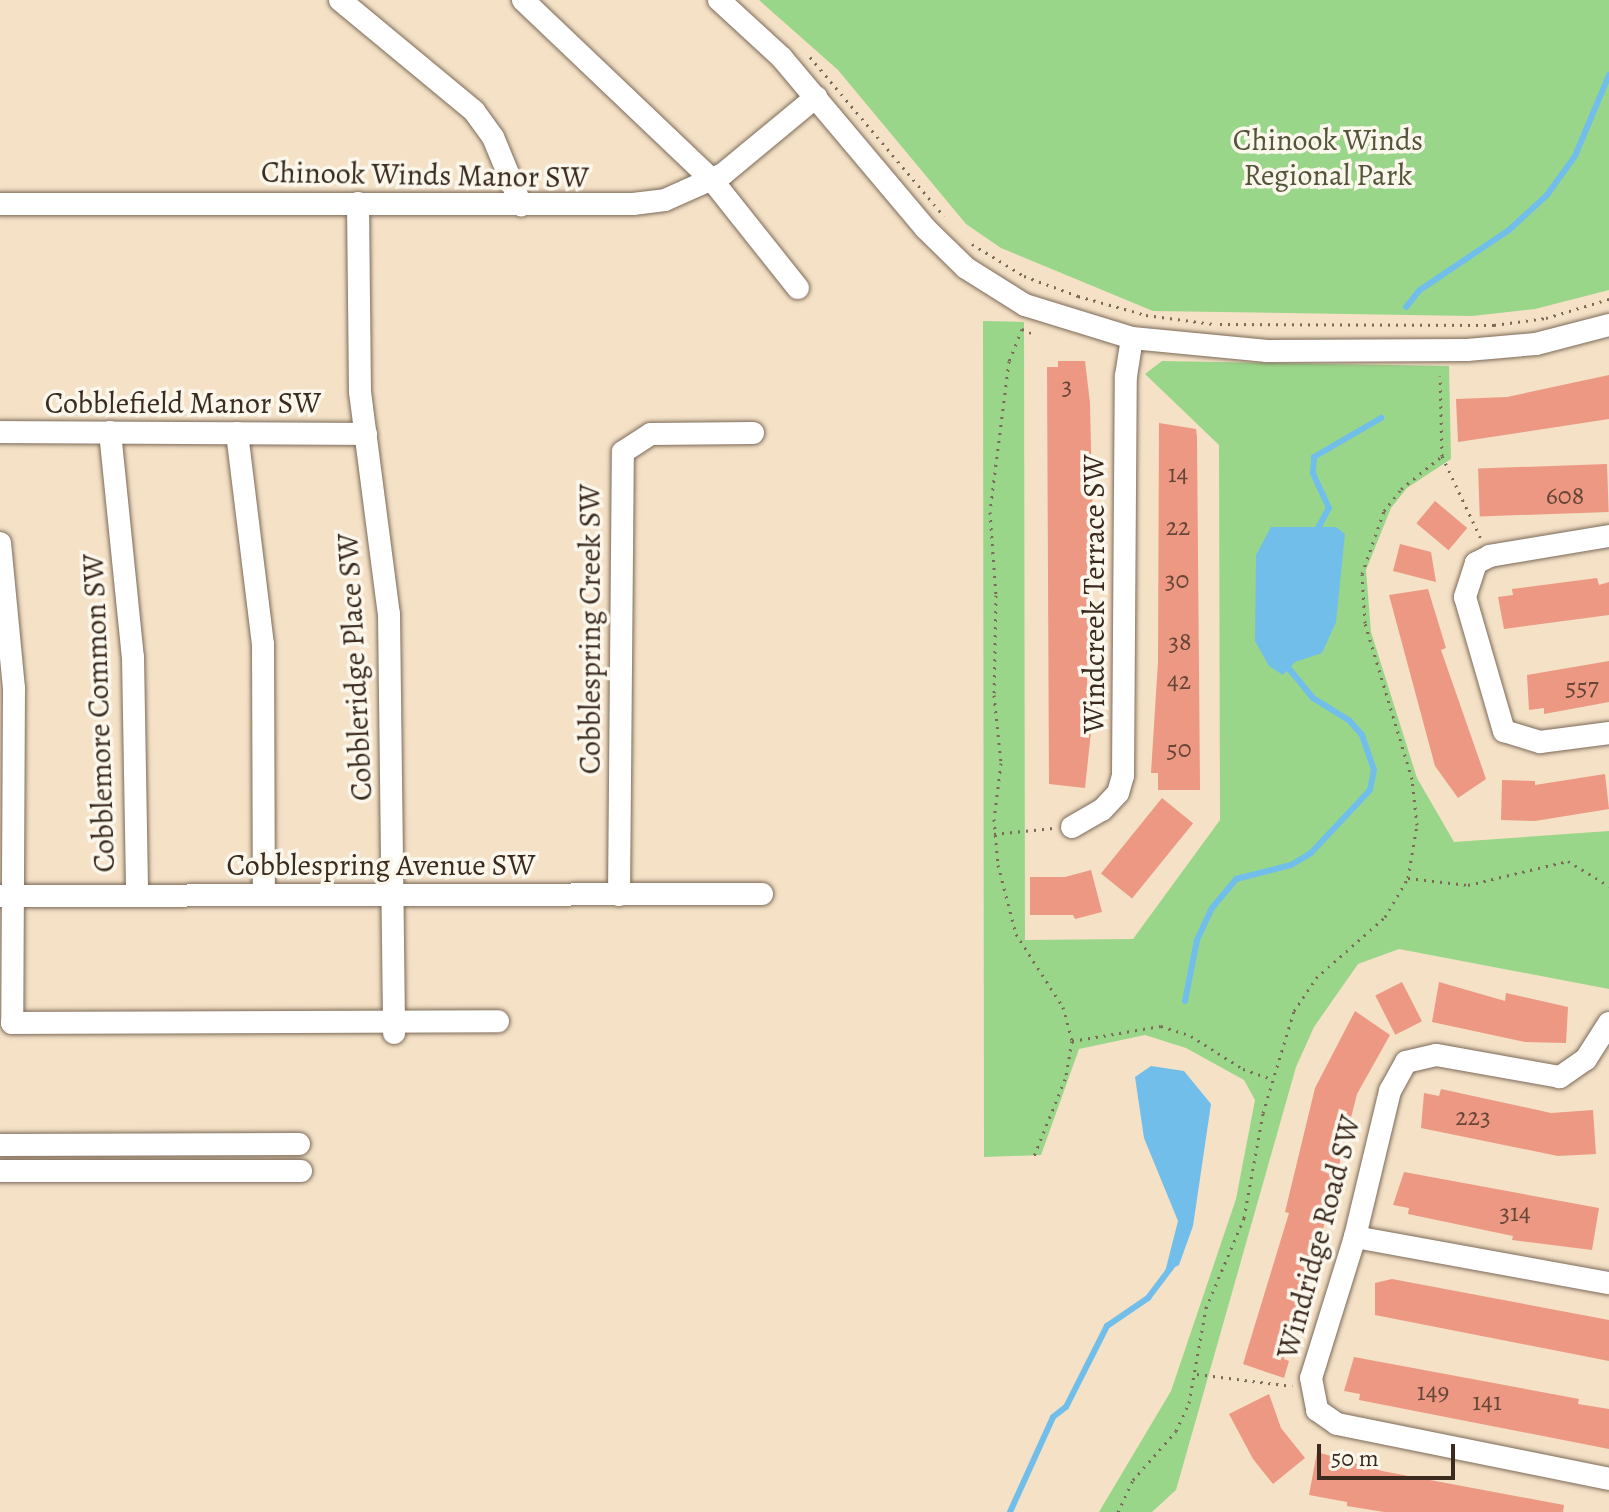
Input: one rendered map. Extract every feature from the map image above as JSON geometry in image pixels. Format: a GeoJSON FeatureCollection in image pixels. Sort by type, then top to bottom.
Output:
{"type":"FeatureCollection","features":[{"type":"Feature","properties":{"kind":"street"},"geometry":{"type":"LineString","coordinates":[[340,0],[474,111],[493,137],[521,205]]}},
{"type":"Feature","properties":{"kind":"street"},"geometry":{"type":"LineString","coordinates":[[523,0],[712,180],[798,288]]}},
{"type":"Feature","properties":{"kind":"street"},"geometry":{"type":"LineString","coordinates":[[719,0],[816,97],[925,228],[966,268],[1025,305],[1132,338],[1267,351],[1467,350],[1536,344],[1609,325]]}},
{"type":"Feature","properties":{"kind":"street","name":"Chinook Winds Manor SW"},"geometry":{"type":"LineString","coordinates":[[0,204],[521,205],[654,202],[712,180],[816,97]]}},
{"type":"Feature","properties":{"kind":"street","name":"Cobbleridge Place SW"},"geometry":{"type":"LineString","coordinates":[[358,203],[366,434],[389,614],[394,1027]]}},
{"type":"Feature","properties":{"kind":"street","name":"Windcreek Terrace SW"},"geometry":{"type":"LineString","coordinates":[[1072,827],[1102,810],[1118,793],[1123,776],[1126,376],[1132,338]]}},
{"type":"Feature","properties":{"kind":"street","name":"Cobblefield Manor SW"},"geometry":{"type":"LineString","coordinates":[[0,432],[366,434]]}},
{"type":"Feature","properties":{"kind":"street","name":"Cobblemore Common SW"},"geometry":{"type":"LineString","coordinates":[[110,432],[132,643],[137,895]]}},
{"type":"Feature","properties":{"kind":"street"},"geometry":{"type":"LineString","coordinates":[[237,433],[263,644],[264,895]]}},
{"type":"Feature","properties":{"kind":"street","name":"Cobblespring Creek SW"},"geometry":{"type":"LineString","coordinates":[[619,895],[623,452],[651,434],[753,433]]}},
{"type":"Feature","properties":{"kind":"street"},"geometry":{"type":"LineString","coordinates":[[1609,536],[1490,556],[1476,563],[1465,597],[1504,731],[1540,742],[1609,733]]}},
{"type":"Feature","properties":{"kind":"street"},"geometry":{"type":"LineString","coordinates":[[0,543],[13,674],[6,896],[12,1023],[394,1027],[498,1021]]}},
{"type":"Feature","properties":{"kind":"street","name":"Cobblespring Avenue SW"},"geometry":{"type":"LineString","coordinates":[[6,896],[762,894]]}},
{"type":"Feature","properties":{"kind":"street","name":"Windridge Road SW"},"geometry":{"type":"LineString","coordinates":[[1609,1023],[1586,1059],[1560,1077],[1436,1055],[1406,1062],[1390,1091],[1355,1237],[1311,1388],[1317,1410],[1337,1424],[1609,1479]]}},
{"type":"Feature","properties":{"kind":"street"},"geometry":{"type":"LineString","coordinates":[[0,1145],[299,1144]]}},
{"type":"Feature","properties":{"kind":"street"},"geometry":{"type":"LineString","coordinates":[[0,1171],[301,1171]]}},
{"type":"Feature","properties":{"kind":"street"},"geometry":{"type":"LineString","coordinates":[[1355,1237],[1609,1283]]}},
{"type":"Feature","properties":{"kind":"path"},"geometry":{"type":"LineString","coordinates":[[807,54],[952,226]]}},
{"type":"Feature","properties":{"kind":"path"},"geometry":{"type":"LineString","coordinates":[[962,235],[1024,276],[1078,296],[1146,315],[1210,323],[1469,326],[1546,318],[1609,299]]}},
{"type":"Feature","properties":{"kind":"path"},"geometry":{"type":"LineString","coordinates":[[1031,333],[1022,329],[1009,361],[992,479],[994,695],[1001,763],[994,834],[1009,918],[1063,1007],[1072,1041],[1065,1079],[1034,1156]]}},
{"type":"Feature","properties":{"kind":"path"},"geometry":{"type":"LineString","coordinates":[[1440,376],[1442,456],[1490,556]]}},
{"type":"Feature","properties":{"kind":"path"},"geometry":{"type":"LineString","coordinates":[[1118,1512],[1133,1480],[1176,1431],[1197,1374],[1206,1308],[1244,1218],[1272,1079],[1305,993],[1385,917],[1408,878],[1417,825],[1412,779],[1365,623],[1362,574],[1384,511],[1401,489],[1442,456]]}},
{"type":"Feature","properties":{"kind":"path"},"geometry":{"type":"LineString","coordinates":[[994,834],[1072,827]]}},
{"type":"Feature","properties":{"kind":"path"},"geometry":{"type":"LineString","coordinates":[[1408,878],[1468,885],[1568,861],[1609,886]]}},
{"type":"Feature","properties":{"kind":"path"},"geometry":{"type":"LineString","coordinates":[[1072,1041],[1161,1026],[1191,1036],[1243,1069],[1272,1079]]}},
{"type":"Feature","properties":{"kind":"path"},"geometry":{"type":"LineString","coordinates":[[1197,1374],[1311,1388]]}},
{"type":"Feature","properties":{"kind":"green space","name":"Chinook Winds Regional Park"},"geometry":{"type":"Polygon","coordinates":[[[759,0],[1609,0],[1609,290],[1535,309],[1472,316],[1153,311],[1001,248],[966,224],[838,70],[759,0]]]}},
{"type":"Feature","properties":{"kind":"green space"},"geometry":{"type":"Polygon","coordinates":[[[983,321],[1024,322],[1025,940],[1133,939],[1220,820],[1219,445],[1145,374],[1162,361],[1449,366],[1451,459],[1407,488],[1391,508],[1366,570],[1371,632],[1417,778],[1454,842],[1609,831],[1609,989],[1399,949],[1358,964],[1314,1027],[1296,1067],[1176,1490],[1152,1512],[1099,1512],[1171,1391],[1236,1199],[1255,1100],[1244,1080],[1186,1048],[1145,1035],[1079,1049],[1041,1155],[984,1157],[983,321]]]}},
{"type":"Feature","properties":{"kind":"water"},"geometry":{"type":"Polygon","coordinates":[[[1271,527],[1336,527],[1345,534],[1336,622],[1322,653],[1295,662],[1283,675],[1269,666],[1255,641],[1256,555],[1271,527]]]}},
{"type":"Feature","properties":{"kind":"water"},"geometry":{"type":"Polygon","coordinates":[[[1151,1066],[1184,1071],[1211,1104],[1193,1226],[1179,1265],[1165,1272],[1178,1221],[1144,1138],[1135,1077],[1151,1066]]]}},
{"type":"Feature","properties":{"kind":"building"},"geometry":{"type":"Polygon","coordinates":[[[1058,361],[1085,361],[1090,403],[1093,538],[1089,538],[1087,687],[1098,687],[1098,732],[1091,732],[1085,788],[1049,784],[1047,367],[1058,367],[1058,361]]]}},
{"type":"Feature","properties":{"kind":"building"},"geometry":{"type":"Polygon","coordinates":[[[1609,375],[1609,419],[1458,442],[1456,399],[1507,397],[1609,375]]]}},
{"type":"Feature","properties":{"kind":"building"},"geometry":{"type":"Polygon","coordinates":[[[1159,423],[1196,429],[1197,437],[1200,790],[1158,790],[1158,773],[1151,773],[1158,662],[1159,423]]]}},
{"type":"Feature","properties":{"kind":"building"},"geometry":{"type":"Polygon","coordinates":[[[1607,464],[1609,512],[1480,516],[1478,469],[1607,464]]]}},
{"type":"Feature","properties":{"kind":"building"},"geometry":{"type":"Polygon","coordinates":[[[1435,501],[1467,528],[1449,550],[1416,523],[1435,501]]]}},
{"type":"Feature","properties":{"kind":"building"},"geometry":{"type":"Polygon","coordinates":[[[1400,544],[1431,552],[1436,582],[1393,571],[1400,544]]]}},
{"type":"Feature","properties":{"kind":"building"},"geometry":{"type":"Polygon","coordinates":[[[1597,578],[1599,585],[1609,582],[1609,615],[1504,629],[1498,597],[1513,595],[1512,589],[1597,578]]]}},
{"type":"Feature","properties":{"kind":"building"},"geometry":{"type":"Polygon","coordinates":[[[1428,589],[1446,648],[1441,650],[1486,779],[1458,798],[1435,766],[1389,595],[1428,589]]]}},
{"type":"Feature","properties":{"kind":"building"},"geometry":{"type":"Polygon","coordinates":[[[1609,661],[1609,702],[1544,714],[1544,708],[1529,710],[1527,675],[1609,661]]]}},
{"type":"Feature","properties":{"kind":"building"},"geometry":{"type":"Polygon","coordinates":[[[1605,774],[1609,809],[1535,821],[1501,820],[1502,780],[1535,781],[1535,785],[1605,774]]]}},
{"type":"Feature","properties":{"kind":"building"},"geometry":{"type":"Polygon","coordinates":[[[1162,798],[1193,823],[1132,899],[1101,873],[1162,798]]]}},
{"type":"Feature","properties":{"kind":"building"},"geometry":{"type":"Polygon","coordinates":[[[1091,870],[1102,912],[1075,919],[1073,915],[1030,915],[1030,877],[1065,877],[1091,870]]]}},
{"type":"Feature","properties":{"kind":"building"},"geometry":{"type":"Polygon","coordinates":[[[1402,982],[1422,1021],[1395,1035],[1375,996],[1402,982]]]}},
{"type":"Feature","properties":{"kind":"building"},"geometry":{"type":"Polygon","coordinates":[[[1439,982],[1505,1001],[1506,993],[1568,1007],[1566,1043],[1525,1042],[1432,1022],[1439,982]]]}},
{"type":"Feature","properties":{"kind":"building"},"geometry":{"type":"Polygon","coordinates":[[[1355,1011],[1390,1035],[1357,1094],[1323,1229],[1330,1232],[1324,1250],[1316,1247],[1284,1359],[1289,1361],[1284,1378],[1243,1364],[1289,1213],[1285,1212],[1315,1088],[1355,1011]]]}},
{"type":"Feature","properties":{"kind":"building"},"geometry":{"type":"Polygon","coordinates":[[[1441,1089],[1551,1113],[1593,1110],[1596,1154],[1558,1156],[1421,1128],[1424,1093],[1439,1096],[1441,1089]]]}},
{"type":"Feature","properties":{"kind":"building"},"geometry":{"type":"Polygon","coordinates":[[[1404,1172],[1599,1208],[1592,1250],[1512,1240],[1513,1236],[1408,1214],[1409,1208],[1393,1205],[1404,1172]]]}},
{"type":"Feature","properties":{"kind":"building"},"geometry":{"type":"Polygon","coordinates":[[[1392,1279],[1609,1320],[1609,1361],[1375,1315],[1375,1283],[1392,1279]]]}},
{"type":"Feature","properties":{"kind":"building"},"geometry":{"type":"Polygon","coordinates":[[[1354,1357],[1579,1399],[1578,1404],[1609,1409],[1609,1449],[1359,1400],[1360,1394],[1344,1391],[1354,1357]]]}},
{"type":"Feature","properties":{"kind":"building"},"geometry":{"type":"Polygon","coordinates":[[[1269,1394],[1281,1428],[1305,1458],[1273,1484],[1253,1459],[1229,1414],[1269,1394]]]}},
{"type":"Feature","properties":{"kind":"building"},"geometry":{"type":"Polygon","coordinates":[[[1317,1452],[1382,1471],[1564,1505],[1563,1512],[1384,1512],[1347,1506],[1347,1502],[1309,1495],[1317,1452]]]}},
{"type":"Feature","properties":{"kind":"waterway"},"geometry":{"type":"LineString","coordinates":[[1406,307],[1420,290],[1509,230],[1547,195],[1575,156],[1609,75]]}},
{"type":"Feature","properties":{"kind":"waterway"},"geometry":{"type":"LineString","coordinates":[[1316,532],[1329,508],[1313,473],[1314,457],[1381,418]]}},
{"type":"Feature","properties":{"kind":"waterway"},"geometry":{"type":"LineString","coordinates":[[1185,1001],[1197,940],[1212,908],[1236,879],[1291,865],[1311,853],[1370,790],[1374,770],[1362,735],[1350,721],[1313,698],[1286,665]]}},
{"type":"Feature","properties":{"kind":"waterway"},"geometry":{"type":"LineString","coordinates":[[1010,1512],[1053,1417],[1066,1407],[1107,1326],[1148,1298],[1171,1267]]}}]}
